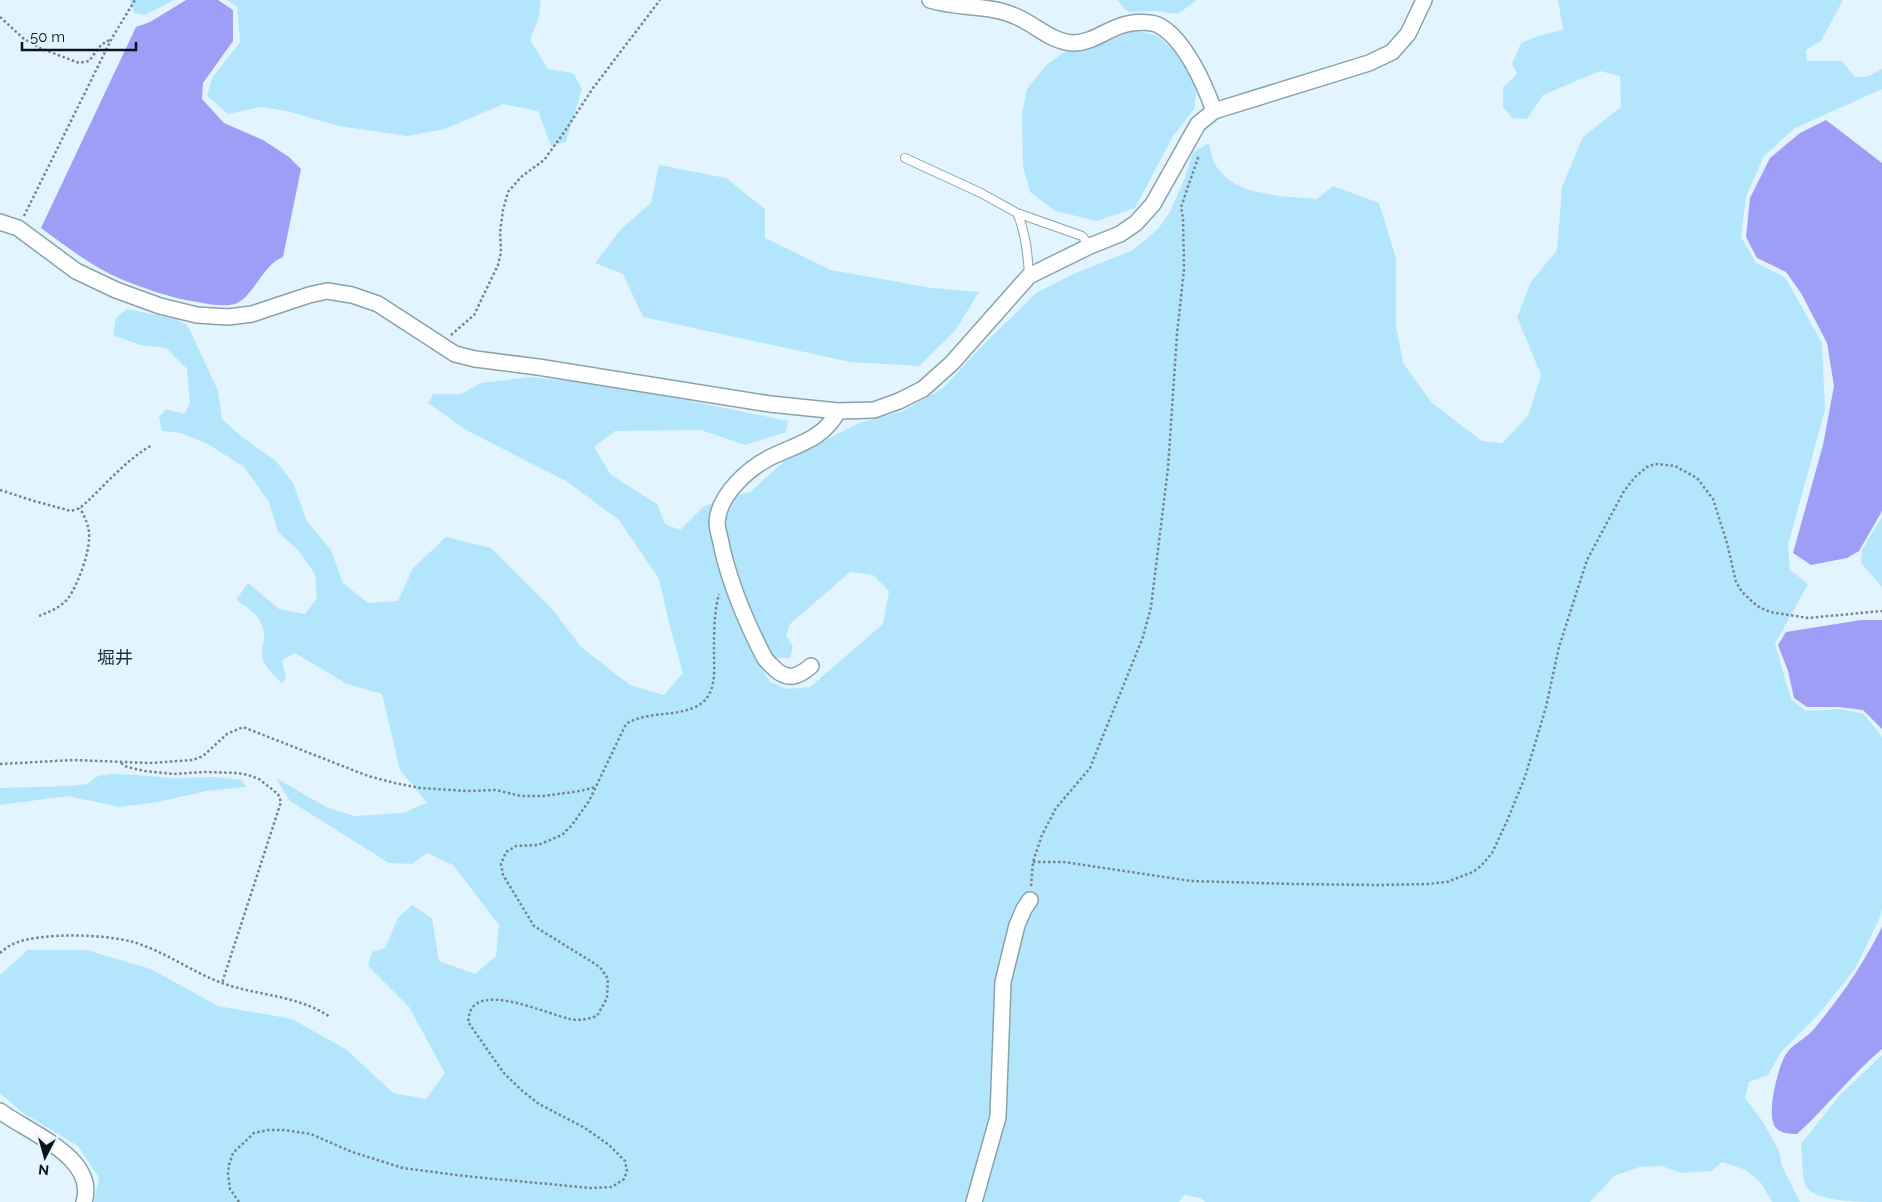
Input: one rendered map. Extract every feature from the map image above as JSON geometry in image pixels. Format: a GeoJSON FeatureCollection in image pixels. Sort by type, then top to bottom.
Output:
{"type":"FeatureCollection","features":[{"type":"Feature","properties":{"kind":"street"},"geometry":{"type":"LineString","coordinates":[[930,0],[999,10],[1016,16],[1059,40],[1074,43],[1090,40],[1126,24],[1140,22],[1159,25],[1177,40],[1205,86],[1214,111]]}},
{"type":"Feature","properties":{"kind":"street"},"geometry":{"type":"LineString","coordinates":[[0,222],[18,228],[76,271],[116,290],[160,306],[197,315],[228,317],[252,314],[327,291],[352,294],[378,304],[455,354],[475,359],[548,368],[770,404],[838,411],[874,410],[899,401],[923,389],[952,364],[1015,295],[1029,276],[1090,246],[1120,234],[1136,223],[1153,204],[1198,124],[1214,111],[1369,63],[1392,52],[1408,34],[1424,0]]}},
{"type":"Feature","properties":{"kind":"street"},"geometry":{"type":"LineString","coordinates":[[810,666],[801,674],[792,677],[780,674],[766,661],[746,622],[727,568],[717,522],[722,506],[735,483],[756,464],[807,442],[832,423],[838,411]]}},
{"type":"Feature","properties":{"kind":"street"},"geometry":{"type":"LineString","coordinates":[[974,1202],[998,1117],[1003,982],[1017,925],[1030,900]]}},
{"type":"Feature","properties":{"kind":"street"},"geometry":{"type":"LineString","coordinates":[[0,1111],[11,1120],[49,1141],[72,1160],[85,1179],[84,1202]]}},
{"type":"Feature","properties":{"kind":"lane"},"geometry":{"type":"LineString","coordinates":[[905,158],[981,193],[1017,213],[1082,236],[1090,246]]}},
{"type":"Feature","properties":{"kind":"lane"},"geometry":{"type":"LineString","coordinates":[[1017,213],[1022,224],[1028,255],[1029,276]]}},
{"type":"Feature","properties":{"kind":"path"},"geometry":{"type":"LineString","coordinates":[[18,228],[112,38],[135,0]]}},
{"type":"Feature","properties":{"kind":"path"},"geometry":{"type":"LineString","coordinates":[[440,345],[474,314],[498,265],[501,252],[500,232],[502,217],[508,192],[521,177],[544,160],[593,88],[660,0]]}},
{"type":"Feature","properties":{"kind":"path"},"geometry":{"type":"LineString","coordinates":[[0,17],[24,39],[40,48],[79,63],[89,60],[101,45],[112,38]]}},
{"type":"Feature","properties":{"kind":"path"},"geometry":{"type":"LineString","coordinates":[[1030,900],[1033,862],[1042,835],[1056,808],[1090,768],[1143,637],[1151,607],[1168,468],[1177,334],[1184,269],[1183,218],[1180,207],[1202,148]]}},
{"type":"Feature","properties":{"kind":"path"},"geometry":{"type":"LineString","coordinates":[[0,490],[71,511],[80,508],[132,459],[152,445]]}},
{"type":"Feature","properties":{"kind":"path"},"geometry":{"type":"LineString","coordinates":[[1033,862],[1064,862],[1191,881],[1379,886],[1447,882],[1477,869],[1492,853],[1525,777],[1546,707],[1559,647],[1587,560],[1624,491],[1635,477],[1654,464],[1675,466],[1697,478],[1713,499],[1727,543],[1736,582],[1742,592],[1757,606],[1770,612],[1808,618],[1882,611]]}},
{"type":"Feature","properties":{"kind":"path"},"geometry":{"type":"LineString","coordinates":[[39,616],[54,610],[68,598],[82,571],[90,539],[87,521],[80,508]]}},
{"type":"Feature","properties":{"kind":"path"},"geometry":{"type":"LineString","coordinates":[[239,1202],[230,1189],[229,1165],[234,1153],[254,1132],[268,1130],[311,1134],[352,1152],[403,1168],[464,1176],[591,1188],[612,1187],[624,1180],[628,1171],[625,1160],[609,1145],[585,1128],[539,1104],[520,1089],[503,1072],[468,1022],[470,1011],[476,1004],[488,1000],[506,1000],[571,1019],[586,1019],[597,1016],[607,998],[608,979],[600,967],[534,926],[503,875],[501,864],[506,852],[516,846],[538,845],[562,835],[589,801],[626,724],[636,718],[672,714],[694,708],[705,700],[710,692],[715,675],[714,653],[717,603],[727,568]]}},
{"type":"Feature","properties":{"kind":"path"},"geometry":{"type":"LineString","coordinates":[[0,764],[73,760],[150,763],[193,760],[203,756],[227,734],[243,727],[368,776],[420,788],[468,791],[496,790],[521,796],[543,796],[596,787]]}},
{"type":"Feature","properties":{"kind":"path"},"geometry":{"type":"LineString","coordinates":[[120,762],[127,767],[173,774],[205,772],[243,774],[259,779],[278,794],[281,802],[222,983]]}},
{"type":"Feature","properties":{"kind":"path"},"geometry":{"type":"LineString","coordinates":[[0,953],[12,944],[57,936],[110,938],[133,942],[222,983],[245,990],[298,1001],[319,1009],[330,1017]]}},
{"type":"Feature","properties":{"kind":"shaded area"},"geometry":{"type":"Polygon","coordinates":[[[130,0],[174,0],[145,15],[134,13],[130,0]]]}},
{"type":"Feature","properties":{"kind":"shaded area"},"geometry":{"type":"Polygon","coordinates":[[[227,0],[541,0],[539,17],[530,40],[548,69],[573,73],[582,89],[566,142],[551,146],[538,111],[503,104],[445,129],[407,136],[339,126],[287,111],[261,107],[228,114],[207,96],[212,78],[240,42],[237,7],[227,0]]]}},
{"type":"Feature","properties":{"kind":"shaded area"},"geometry":{"type":"Polygon","coordinates":[[[1117,0],[1197,0],[1178,14],[1155,11],[1128,12],[1117,0]]]}},
{"type":"Feature","properties":{"kind":"shaded area"},"geometry":{"type":"Polygon","coordinates":[[[1558,0],[1843,0],[1821,41],[1806,50],[1807,61],[1842,61],[1855,77],[1867,77],[1882,69],[1882,89],[1795,128],[1764,156],[1746,196],[1741,237],[1756,263],[1785,277],[1822,343],[1825,410],[1788,545],[1790,570],[1808,584],[1775,644],[1791,699],[1806,711],[1840,709],[1864,714],[1882,737],[1882,908],[1880,917],[1855,969],[1819,1014],[1781,1052],[1768,1075],[1749,1082],[1745,1098],[1761,1119],[1779,1151],[1782,1166],[1800,1202],[1772,1202],[1761,1183],[1746,1170],[1722,1162],[1711,1171],[1681,1173],[1662,1166],[1639,1167],[1614,1176],[1590,1202],[1205,1202],[1201,1198],[1184,1195],[1179,1202],[94,1202],[99,1178],[78,1146],[23,1113],[0,1093],[0,975],[28,950],[86,950],[151,969],[218,1006],[292,1019],[347,1050],[393,1093],[426,1099],[445,1073],[409,1007],[368,966],[372,952],[385,948],[398,918],[412,905],[432,918],[439,961],[475,974],[496,956],[499,925],[453,865],[427,853],[412,864],[389,863],[290,801],[276,778],[326,807],[354,816],[403,813],[427,803],[400,770],[382,694],[347,684],[295,653],[282,660],[286,678],[282,683],[267,667],[262,655],[264,632],[260,621],[252,611],[236,600],[248,583],[279,609],[305,614],[317,598],[315,574],[297,549],[278,532],[269,502],[244,467],[208,444],[181,433],[162,431],[159,417],[166,409],[184,414],[190,404],[187,369],[166,348],[140,345],[113,335],[116,318],[127,309],[176,319],[188,326],[218,391],[222,419],[242,437],[276,461],[293,483],[307,521],[331,550],[343,583],[368,603],[398,601],[413,568],[446,537],[491,548],[553,610],[581,647],[630,685],[664,695],[683,673],[659,579],[619,520],[566,481],[468,431],[428,403],[433,394],[461,394],[481,383],[529,377],[613,385],[788,421],[786,432],[745,445],[701,430],[615,431],[594,447],[611,475],[657,504],[665,524],[680,530],[703,507],[719,500],[750,492],[786,460],[859,423],[903,411],[943,388],[1036,293],[1071,275],[1133,250],[1158,229],[1170,212],[1184,180],[1193,152],[1209,143],[1213,160],[1222,174],[1245,188],[1274,195],[1317,199],[1333,186],[1379,203],[1396,258],[1396,325],[1403,363],[1432,403],[1482,441],[1502,443],[1528,416],[1541,375],[1517,317],[1531,282],[1557,250],[1562,187],[1583,137],[1621,107],[1620,76],[1600,71],[1543,95],[1527,119],[1512,118],[1503,107],[1503,87],[1517,74],[1512,64],[1521,43],[1541,35],[1563,30],[1558,0]],[[850,572],[790,624],[786,636],[793,647],[790,658],[777,658],[757,644],[754,656],[770,682],[787,689],[810,687],[883,624],[889,591],[873,575],[850,572]]]}},
{"type":"Feature","properties":{"kind":"shaded area"},"geometry":{"type":"Polygon","coordinates":[[[1134,30],[1158,36],[1177,53],[1197,88],[1194,109],[1173,136],[1135,208],[1097,221],[1055,211],[1030,192],[1023,167],[1022,114],[1027,89],[1046,65],[1069,49],[1105,43],[1134,30]]]}},
{"type":"Feature","properties":{"kind":"shaded area"},"geometry":{"type":"Polygon","coordinates":[[[659,165],[726,178],[765,209],[765,238],[831,270],[932,288],[979,292],[955,331],[919,366],[850,362],[643,317],[623,274],[595,263],[621,229],[651,203],[659,165]]]}},
{"type":"Feature","properties":{"kind":"shaded area"},"geometry":{"type":"Polygon","coordinates":[[[1882,517],[1882,587],[1861,563],[1862,550],[1882,517]]]}},
{"type":"Feature","properties":{"kind":"shaded area"},"geometry":{"type":"Polygon","coordinates":[[[111,774],[173,778],[215,777],[242,780],[246,787],[206,791],[158,802],[119,807],[68,796],[0,805],[0,788],[87,784],[98,776],[111,774]]]}},
{"type":"Feature","properties":{"kind":"shaded area"},"geometry":{"type":"Polygon","coordinates":[[[1882,1055],[1882,1202],[1840,1200],[1818,1195],[1806,1186],[1801,1144],[1839,1096],[1882,1055]]]}},
{"type":"Feature","properties":{"kind":"water"},"geometry":{"type":"Polygon","coordinates":[[[186,0],[218,0],[233,10],[233,41],[203,83],[202,99],[224,123],[263,140],[289,157],[301,169],[283,257],[269,267],[247,296],[241,301],[230,305],[211,304],[178,298],[130,283],[90,262],[41,228],[136,27],[150,22],[186,0]]]}},
{"type":"Feature","properties":{"kind":"water"},"geometry":{"type":"Polygon","coordinates":[[[1826,120],[1882,163],[1882,511],[1859,551],[1847,558],[1811,565],[1793,553],[1823,445],[1834,386],[1827,343],[1801,293],[1786,272],[1757,258],[1746,237],[1750,198],[1770,158],[1800,133],[1826,120]]]}},
{"type":"Feature","properties":{"kind":"water"},"geometry":{"type":"Polygon","coordinates":[[[1861,620],[1882,620],[1882,729],[1863,710],[1839,707],[1807,707],[1794,698],[1788,671],[1778,645],[1786,632],[1861,620]]]}},
{"type":"Feature","properties":{"kind":"water"},"geometry":{"type":"Polygon","coordinates":[[[1882,927],[1882,1049],[1797,1134],[1781,1131],[1774,1125],[1772,1110],[1774,1089],[1783,1060],[1789,1050],[1811,1032],[1834,1004],[1851,980],[1882,927]]]}},
{"type":"Feature","properties":{"kind":"district","name":"堀井"},"geometry":{"type":"Point","coordinates":[115,657]}}]}
